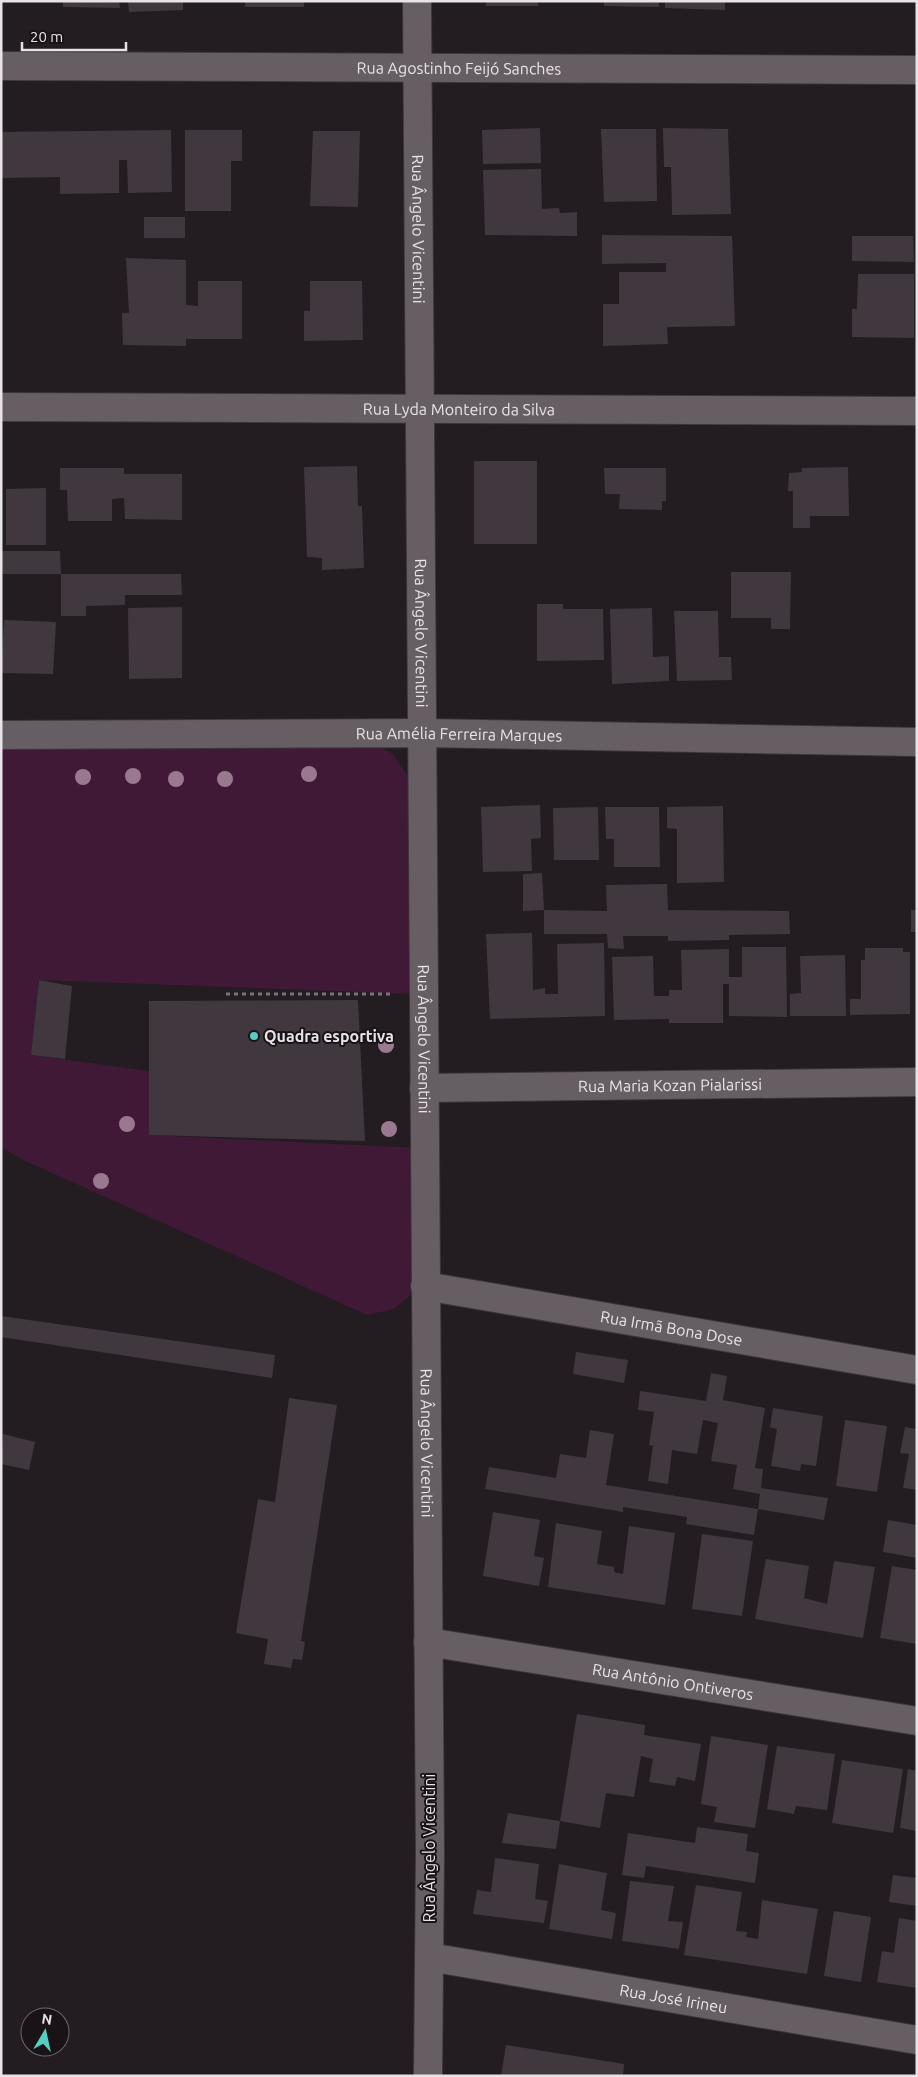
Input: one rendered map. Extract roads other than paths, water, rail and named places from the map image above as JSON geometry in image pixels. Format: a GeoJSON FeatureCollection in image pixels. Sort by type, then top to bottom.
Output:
{"type":"FeatureCollection","features":[{"type":"Feature","properties":{"kind":"street","name":"Rua Ângelo Vicentini"},"geometry":{"type":"LineString","coordinates":[[417,1],[428,1642],[428,2076]]}},
{"type":"Feature","properties":{"kind":"street","name":"Rua Agostinho Feijó Sanches"},"geometry":{"type":"LineString","coordinates":[[1,66],[417,66],[917,70]]}},
{"type":"Feature","properties":{"kind":"street","name":"Rua Lyda Monteiro da Silva"},"geometry":{"type":"LineString","coordinates":[[1,407],[917,411]]}},
{"type":"Feature","properties":{"kind":"street","name":"Rua Amélia Ferreira Marques"},"geometry":{"type":"LineString","coordinates":[[1,735],[422,733],[917,742]]}},
{"type":"Feature","properties":{"kind":"street","name":"Rua Maria Kozan Pialarissi"},"geometry":{"type":"LineString","coordinates":[[424,1088],[917,1082]]}},
{"type":"Feature","properties":{"kind":"street","name":"Rua Irmã Bona Dose"},"geometry":{"type":"LineString","coordinates":[[425,1286],[917,1370]]}},
{"type":"Feature","properties":{"kind":"street","name":"Rua Antônio Ontiveros"},"geometry":{"type":"LineString","coordinates":[[428,1642],[917,1721]]}},
{"type":"Feature","properties":{"kind":"street","name":"Rua José Irineu"},"geometry":{"type":"LineString","coordinates":[[429,1957],[917,2040]]}},
{"type":"Feature","properties":{"kind":"place","name":"Quadra esportiva"},"geometry":{"type":"Point","coordinates":[254,1036]}}]}
